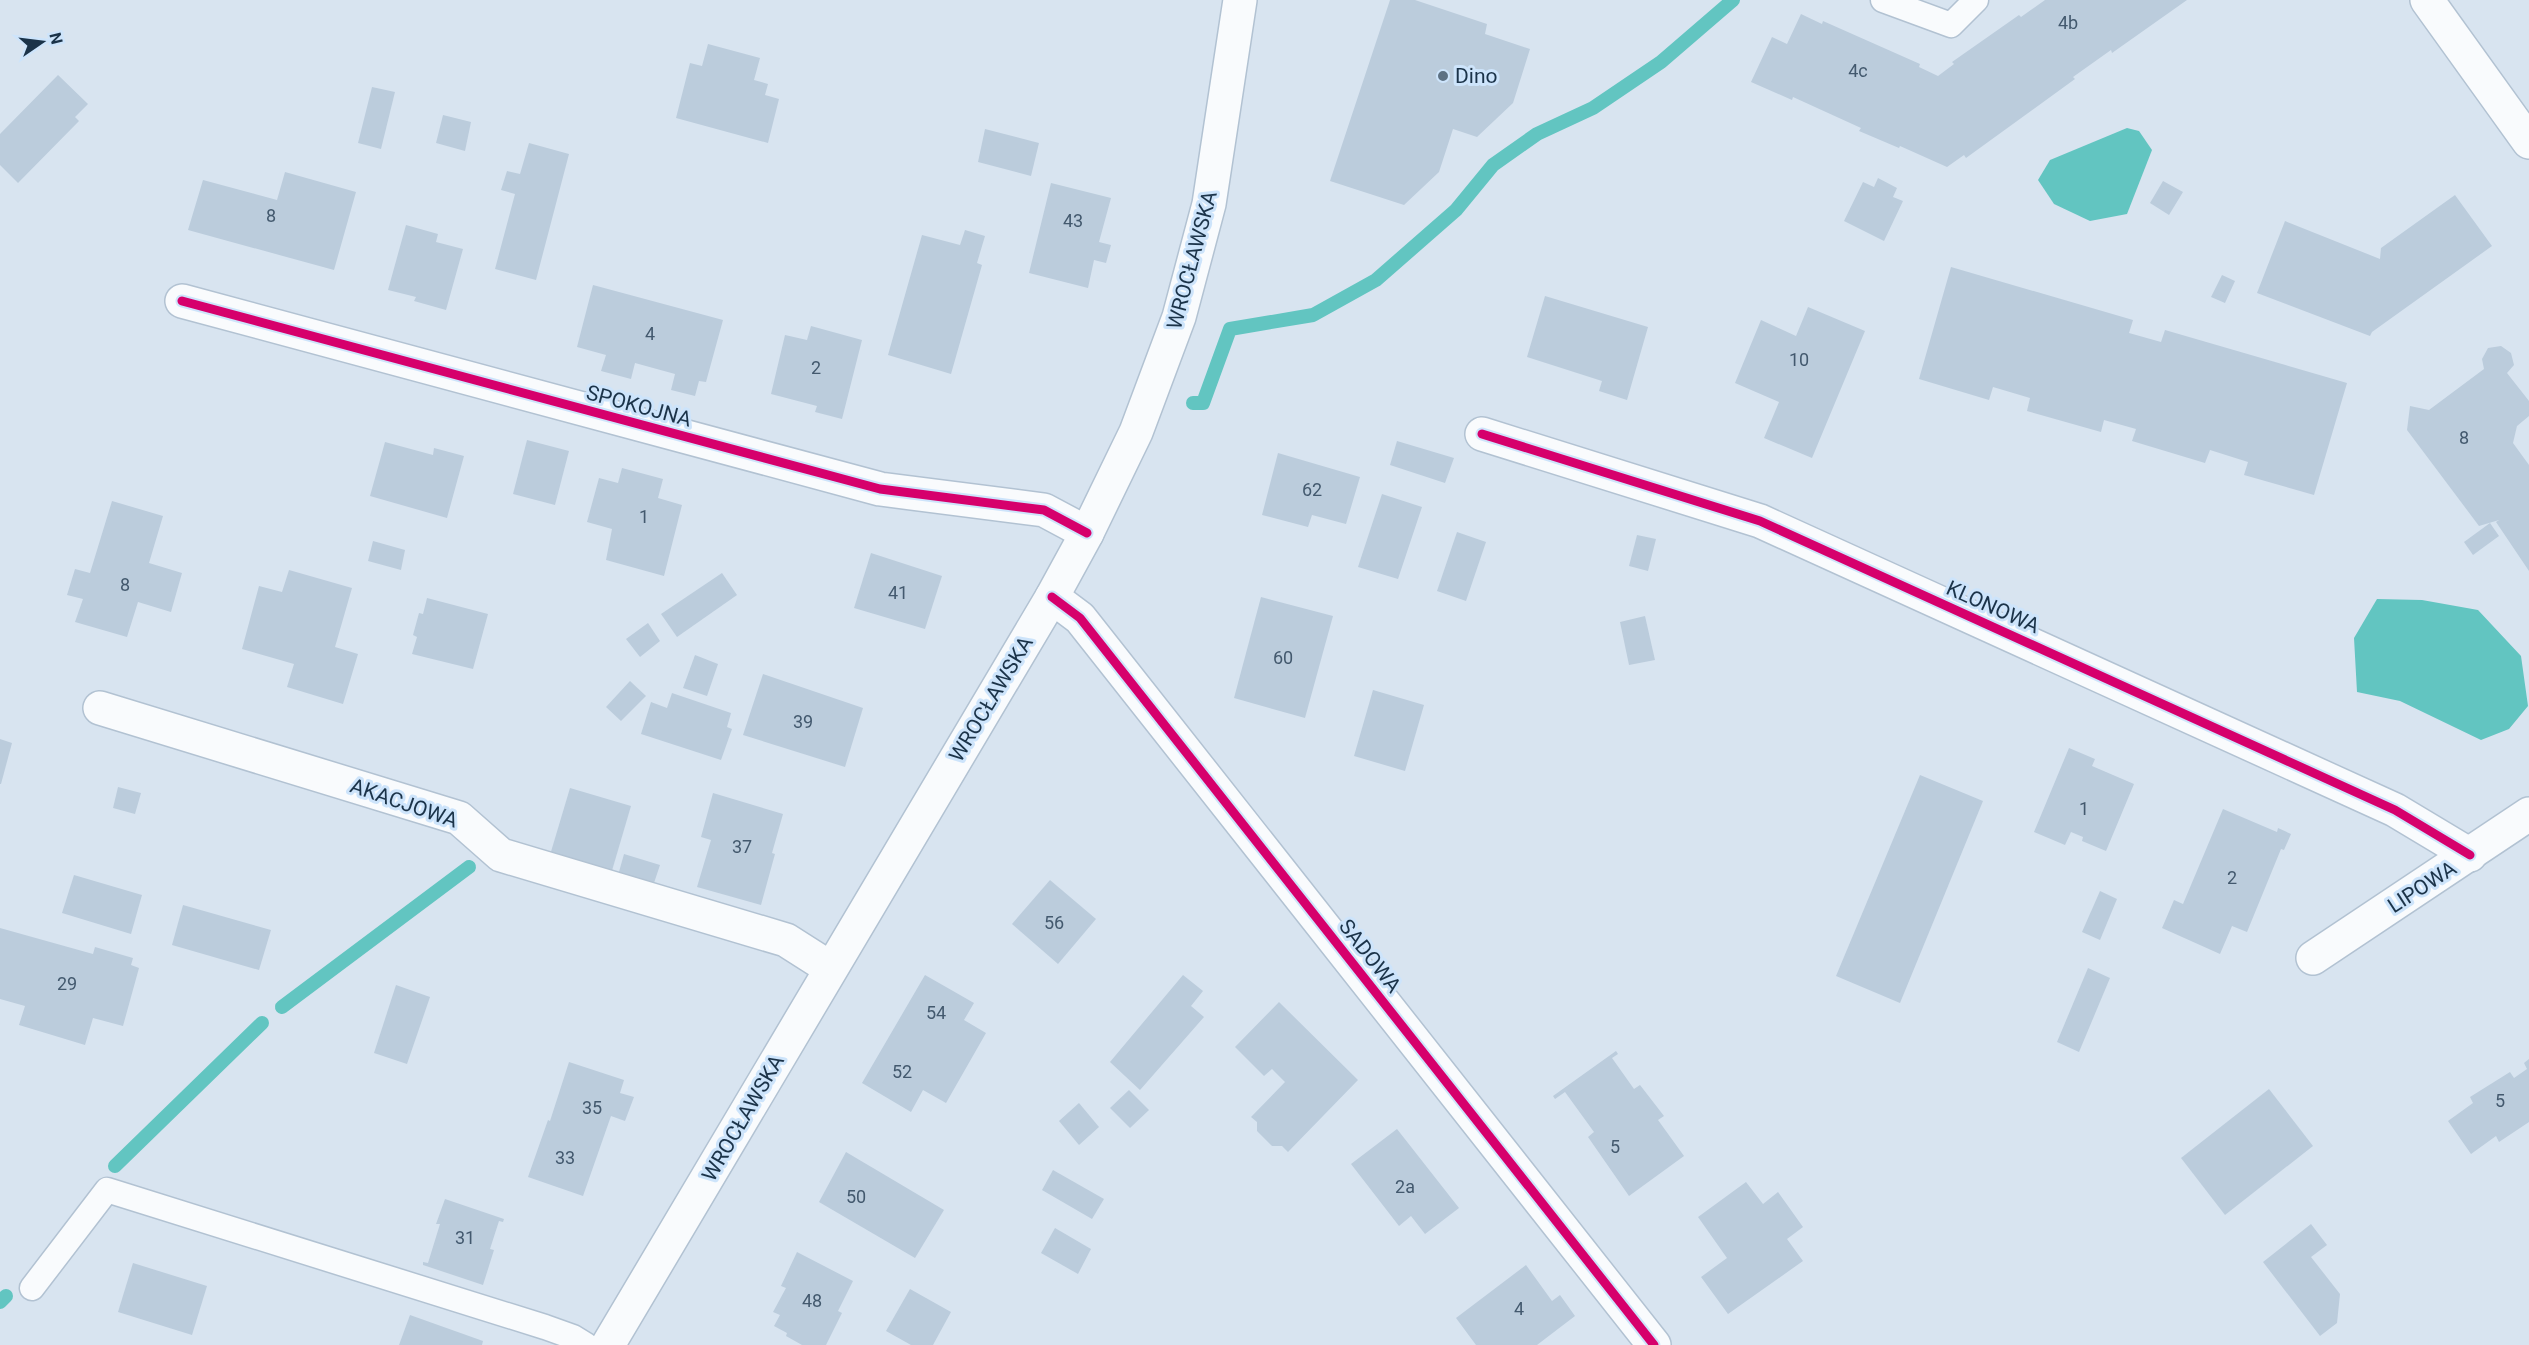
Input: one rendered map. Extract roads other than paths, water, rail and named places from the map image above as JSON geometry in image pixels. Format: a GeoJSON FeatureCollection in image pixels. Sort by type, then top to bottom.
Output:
{"type":"FeatureCollection","features":[{"type":"Feature","properties":{"kind":"street","name":"WROCŁAWSKA"},"geometry":{"type":"LineString","coordinates":[[608,1345],[1052,597],[1087,533],[1136,432],[1179,317],[1209,204],[1240,0]]}},
{"type":"Feature","properties":{"kind":"street"},"geometry":{"type":"LineString","coordinates":[[2427,0],[2529,142]]}},
{"type":"Feature","properties":{"kind":"street","name":"SPOKOJNA"},"geometry":{"type":"LineString","coordinates":[[182,301],[880,489],[1044,510],[1087,533]]}},
{"type":"Feature","properties":{"kind":"street","name":"KLONOWA"},"geometry":{"type":"LineString","coordinates":[[1482,434],[1760,521],[2395,810],[2470,855]]}},
{"type":"Feature","properties":{"kind":"street","name":"SADOWA"},"geometry":{"type":"LineString","coordinates":[[1052,597],[1080,618],[1654,1345]]}},
{"type":"Feature","properties":{"kind":"street","name":"AKACJOWA"},"geometry":{"type":"LineString","coordinates":[[100,708],[459,818],[501,855],[786,940],[831,968]]}},
{"type":"Feature","properties":{"kind":"street","name":"LIPOWA"},"geometry":{"type":"LineString","coordinates":[[2313,958],[2529,814]]}},
{"type":"Feature","properties":{"kind":"lane"},"geometry":{"type":"LineString","coordinates":[[1883,0],[1951,25],[1976,0]]}},
{"type":"Feature","properties":{"kind":"lane"},"geometry":{"type":"LineString","coordinates":[[32,1288],[107,1190],[545,1327],[573,1337],[586,1345]]}},
{"type":"Feature","properties":{"kind":"waterway"},"geometry":{"type":"LineString","coordinates":[[1193,403],[1203,403],[1230,329],[1313,315],[1376,280],[1456,210],[1493,165],[1537,134],[1593,108],[1661,62],[1733,0]]}},
{"type":"Feature","properties":{"kind":"waterway"},"geometry":{"type":"LineString","coordinates":[[282,1007],[469,867]]}},
{"type":"Feature","properties":{"kind":"waterway"},"geometry":{"type":"LineString","coordinates":[[115,1166],[262,1023]]}},
{"type":"Feature","properties":{"kind":"waterway"},"geometry":{"type":"LineString","coordinates":[[0,1302],[6,1296]]}},
{"type":"Feature","properties":{"kind":"place","name":"Dino"},"geometry":{"type":"Point","coordinates":[1443,76]}}]}
